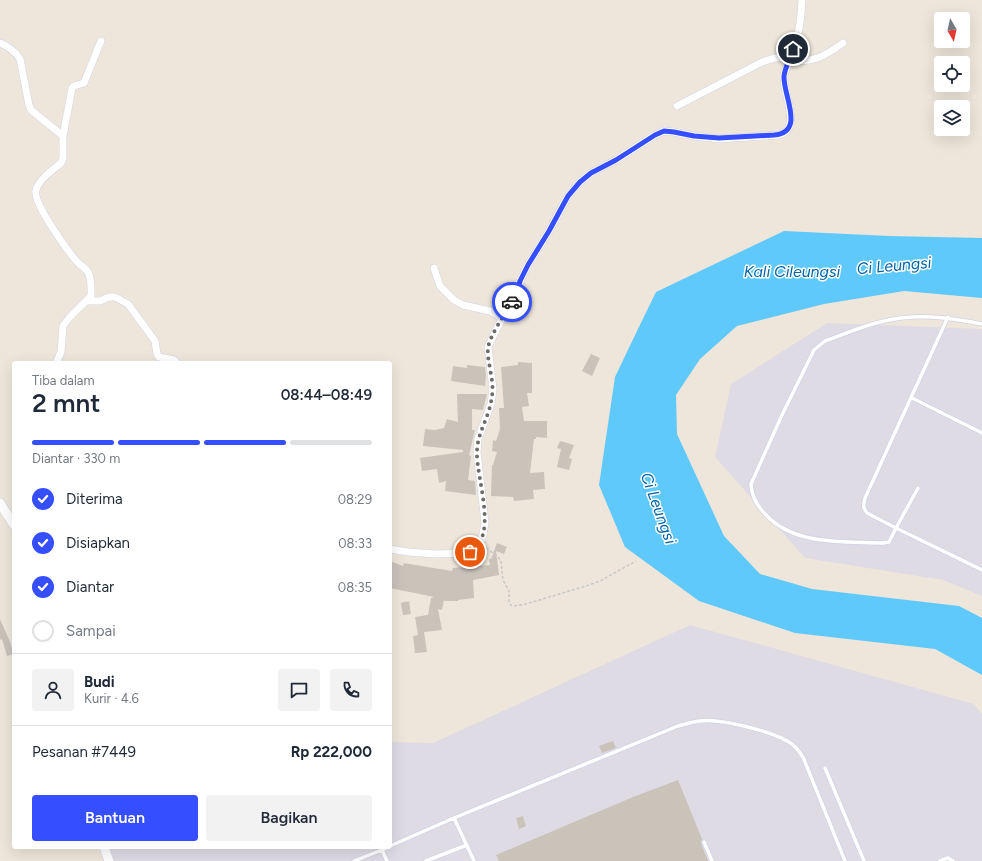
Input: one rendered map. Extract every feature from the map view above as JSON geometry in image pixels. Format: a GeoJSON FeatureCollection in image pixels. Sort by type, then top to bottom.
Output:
{"type":"FeatureCollection","features":[{"type":"Feature","properties":{"kind":"street"},"geometry":{"type":"LineString","coordinates":[[392,549],[415,552],[465,553],[476,549],[479,544],[483,535],[485,522],[477,452],[478,439],[491,404],[493,389],[488,347],[502,318],[516,296],[520,281],[528,265],[568,196],[580,182],[591,173],[664,131],[719,138],[774,135],[782,134],[786,131],[791,124],[791,118],[784,84],[784,75],[797,37],[801,20],[802,0]]}},
{"type":"Feature","properties":{"kind":"street"},"geometry":{"type":"LineString","coordinates":[[57,361],[61,352],[63,326],[69,318],[88,301],[91,296],[90,278],[89,273],[79,264],[55,233],[36,195],[36,191],[40,182],[63,160],[62,136],[69,109],[72,88],[84,83],[101,40]]}},
{"type":"Feature","properties":{"kind":"street"},"geometry":{"type":"LineString","coordinates":[[0,43],[10,48],[18,55],[20,59],[31,110],[62,136]]}},
{"type":"Feature","properties":{"kind":"street"},"geometry":{"type":"LineString","coordinates":[[677,106],[762,62],[775,58],[783,58],[789,61],[809,61],[830,52],[843,43]]}},
{"type":"Feature","properties":{"kind":"street"},"geometry":{"type":"LineString","coordinates":[[434,268],[440,286],[454,300],[463,305],[490,311],[502,318]]}},
{"type":"Feature","properties":{"kind":"street"},"geometry":{"type":"LineString","coordinates":[[88,301],[115,297],[128,304],[155,341],[157,354],[175,361]]}},
{"type":"Feature","properties":{"kind":"street"},"geometry":{"type":"LineString","coordinates":[[0,504],[12,522]]}},
{"type":"Feature","properties":{"kind":"street"},"geometry":{"type":"LineString","coordinates":[[105,849],[109,861]]}},
{"type":"Feature","properties":{"kind":"lane"},"geometry":{"type":"LineString","coordinates":[[918,488],[889,542],[883,543],[818,540],[793,534],[770,520],[756,504],[751,484],[782,415],[814,350],[819,345],[825,341],[880,322],[910,317],[948,318],[982,324]]}},
{"type":"Feature","properties":{"kind":"lane"},"geometry":{"type":"LineString","coordinates":[[948,318],[863,504],[867,513],[982,570]]}},
{"type":"Feature","properties":{"kind":"lane"},"geometry":{"type":"LineString","coordinates":[[912,398],[982,432]]}},
{"type":"Feature","properties":{"kind":"lane"},"geometry":{"type":"LineString","coordinates":[[392,846],[454,818],[678,726],[699,721],[723,721],[783,738],[795,745],[803,757],[846,861]]}},
{"type":"Feature","properties":{"kind":"lane"},"geometry":{"type":"LineString","coordinates":[[825,768],[864,861]]}},
{"type":"Feature","properties":{"kind":"lane"},"geometry":{"type":"LineString","coordinates":[[454,818],[474,861]]}},
{"type":"Feature","properties":{"kind":"lane"},"geometry":{"type":"LineString","coordinates":[[704,842],[712,861]]}},
{"type":"Feature","properties":{"kind":"lane"},"geometry":{"type":"LineString","coordinates":[[426,861],[467,845]]}},
{"type":"Feature","properties":{"kind":"lane"},"geometry":{"type":"LineString","coordinates":[[354,861],[382,850],[387,861]]}},
{"type":"Feature","properties":{"kind":"lane"},"geometry":{"type":"LineString","coordinates":[[940,861],[948,858],[953,861]]}},
{"type":"Feature","properties":{"kind":"path"},"geometry":{"type":"LineString","coordinates":[[479,544],[498,556],[501,561],[503,580],[509,591],[509,602],[512,606],[526,604],[600,581],[636,561]]}},
{"type":"Feature","properties":{"kind":"shaded area"},"geometry":{"type":"Polygon","coordinates":[[[827,323],[982,329],[982,596],[943,580],[805,558],[715,457],[731,384],[827,323]]]}},
{"type":"Feature","properties":{"kind":"shaded area"},"geometry":{"type":"Polygon","coordinates":[[[690,625],[974,704],[982,714],[982,861],[104,861],[100,849],[392,849],[392,742],[433,743],[690,625]]]}},
{"type":"Feature","properties":{"kind":"water"},"geometry":{"type":"Polygon","coordinates":[[[784,231],[889,236],[982,238],[982,298],[904,291],[824,304],[737,326],[700,359],[676,395],[677,434],[724,536],[760,574],[812,589],[959,606],[982,618],[982,675],[935,649],[795,633],[699,601],[625,547],[599,485],[615,377],[656,292],[784,231]]]}},
{"type":"Feature","properties":{"kind":"building"},"geometry":{"type":"Polygon","coordinates":[[[591,354],[600,358],[592,376],[582,371],[591,354]]]}},
{"type":"Feature","properties":{"kind":"building"},"geometry":{"type":"Polygon","coordinates":[[[518,362],[532,363],[532,393],[527,393],[529,406],[522,407],[524,421],[547,421],[547,438],[536,437],[536,439],[534,439],[530,473],[544,472],[545,489],[533,490],[534,499],[514,501],[513,497],[491,496],[492,465],[497,452],[492,451],[493,440],[496,441],[500,429],[499,408],[504,408],[501,367],[518,365],[518,362]]]}},
{"type":"Feature","properties":{"kind":"building"},"geometry":{"type":"Polygon","coordinates":[[[467,365],[485,367],[485,386],[451,381],[453,366],[467,368],[467,365]]]}},
{"type":"Feature","properties":{"kind":"building"},"geometry":{"type":"Polygon","coordinates":[[[457,394],[487,394],[483,410],[472,409],[472,430],[475,430],[469,455],[471,456],[468,480],[475,481],[476,495],[445,491],[446,481],[439,483],[437,469],[422,471],[420,458],[463,452],[463,450],[423,446],[425,429],[435,430],[444,428],[447,419],[458,422],[457,394]]]}},
{"type":"Feature","properties":{"kind":"building"},"geometry":{"type":"Polygon","coordinates":[[[560,441],[574,445],[569,458],[572,459],[569,470],[557,467],[561,449],[557,448],[560,441]]]}},
{"type":"Feature","properties":{"kind":"building"},"geometry":{"type":"Polygon","coordinates":[[[497,543],[507,547],[504,554],[496,551],[499,575],[473,580],[474,598],[458,601],[444,600],[442,610],[438,609],[442,630],[424,632],[427,652],[415,653],[413,636],[418,635],[415,617],[428,615],[431,598],[434,597],[392,588],[392,562],[403,566],[404,563],[452,571],[453,568],[490,565],[489,559],[491,559],[497,543]]]}},
{"type":"Feature","properties":{"kind":"building"},"geometry":{"type":"Polygon","coordinates":[[[409,601],[411,614],[403,615],[401,603],[409,601]]]}},
{"type":"Feature","properties":{"kind":"building"},"geometry":{"type":"Polygon","coordinates":[[[0,619],[10,642],[12,655],[7,656],[2,639],[0,640],[0,619]]]}},
{"type":"Feature","properties":{"kind":"building"},"geometry":{"type":"Polygon","coordinates":[[[613,741],[616,748],[602,753],[599,746],[613,741]]]}},
{"type":"Feature","properties":{"kind":"building"},"geometry":{"type":"Polygon","coordinates":[[[678,780],[702,839],[701,843],[708,861],[499,861],[496,855],[633,797],[678,780]]]}},
{"type":"Feature","properties":{"kind":"building"},"geometry":{"type":"Polygon","coordinates":[[[523,816],[526,826],[519,829],[516,818],[523,816]]]}},
{"type":"Feature","properties":{"kind":"way so far"},"geometry":{"type":"LineString","coordinates":[[470,552],[476,549],[479,544],[483,535],[485,522],[483,498],[478,473],[477,452],[478,439],[491,404],[493,389],[488,347],[502,318],[512,302]]}},
{"type":"Feature","properties":{"kind":"route"},"geometry":{"type":"LineString","coordinates":[[512,302],[516,296],[520,281],[528,265],[568,196],[580,182],[591,173],[664,131],[719,138],[774,135],[782,134],[786,131],[791,124],[791,118],[784,84],[784,75],[793,49]]}},
{"type":"Feature","properties":{"kind":"water label","name":"Ci Leungsi"},"geometry":{"type":"Point","coordinates":[894,265]}},
{"type":"Feature","properties":{"kind":"water label","name":"Kali Cileungsi"},"geometry":{"type":"Point","coordinates":[792,271]}},
{"type":"Feature","properties":{"kind":"water label","name":"Ci Leungsi"},"geometry":{"type":"Point","coordinates":[659,508]}}]}
